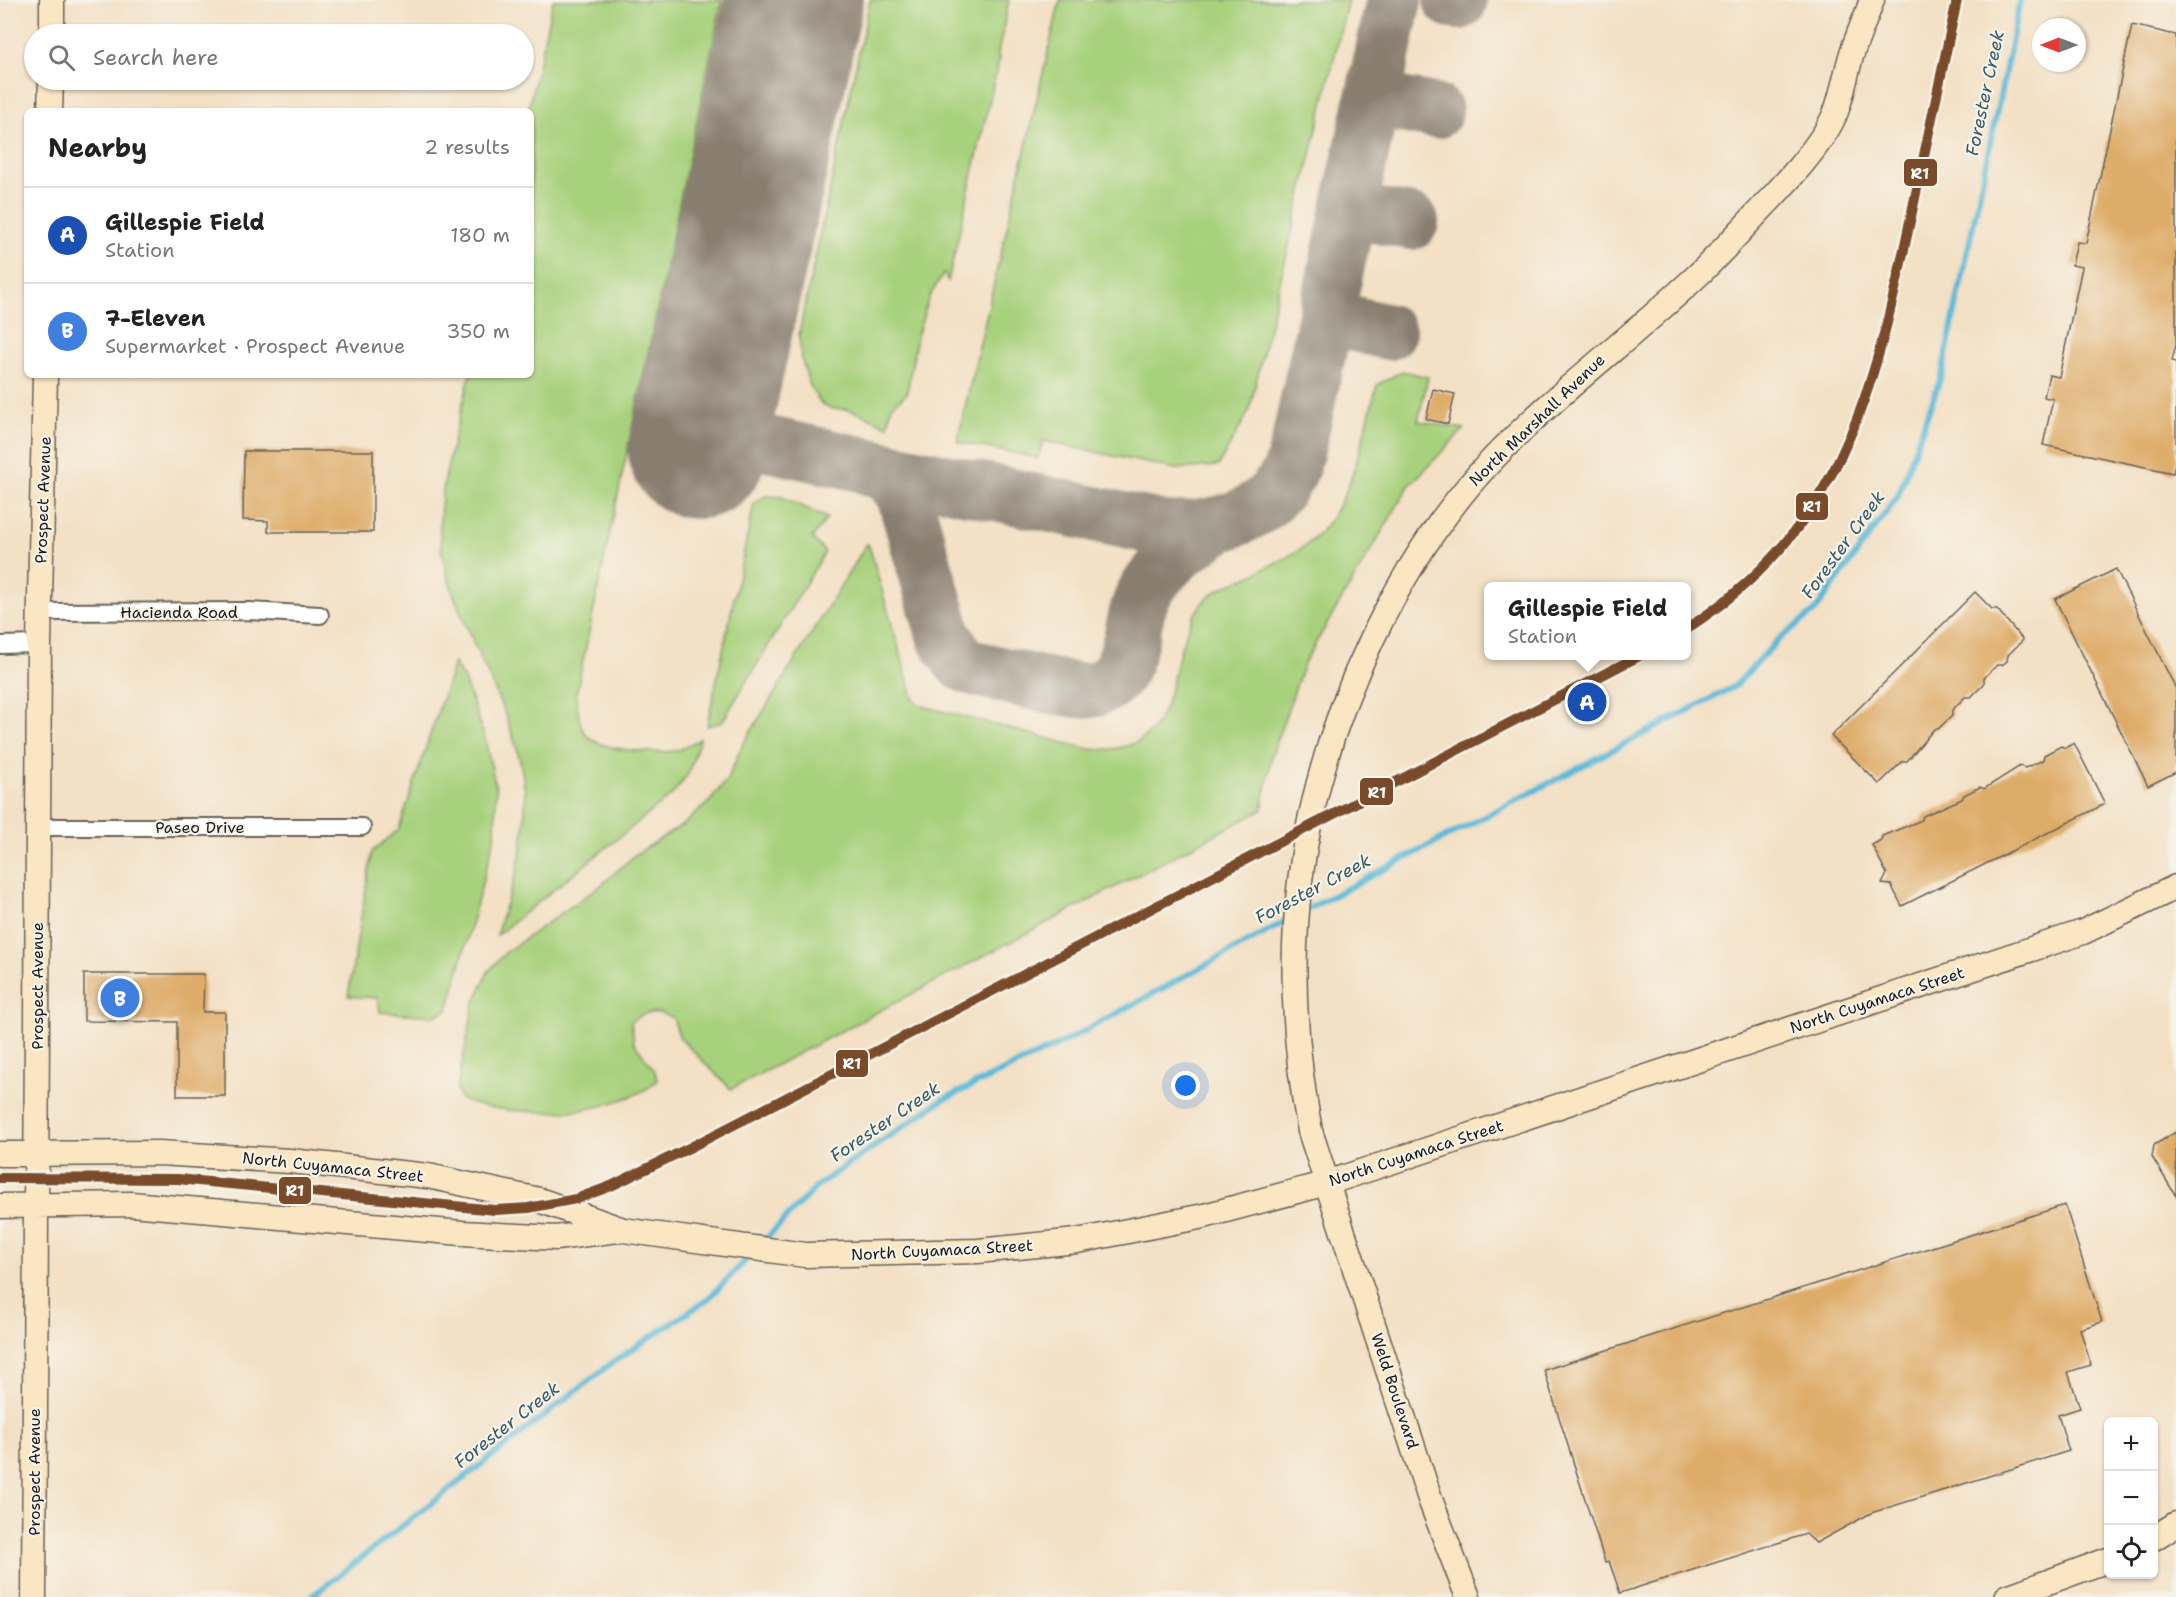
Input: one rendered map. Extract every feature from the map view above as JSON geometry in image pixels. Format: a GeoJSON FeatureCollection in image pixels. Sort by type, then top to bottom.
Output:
{"type":"FeatureCollection","features":[{"type":"Feature","properties":{"kind":"main road"},"geometry":{"type":"LineString","coordinates":[[52,0],[52,24]]}},
{"type":"Feature","properties":{"kind":"main road","name":"North Marshall Avenue"},"geometry":{"type":"LineString","coordinates":[[1327,1183],[1310,1131],[1294,1017],[1293,972],[1297,900],[1304,846],[1318,780],[1338,717],[1382,618],[1415,559],[1468,486],[1491,460],[1566,388],[1701,272],[1794,173],[1834,116],[1854,49],[1872,0]]}},
{"type":"Feature","properties":{"kind":"main road"},"geometry":{"type":"LineString","coordinates":[[50,108],[51,90]]}},
{"type":"Feature","properties":{"kind":"main road","name":"Prospect Avenue"},"geometry":{"type":"LineString","coordinates":[[34,1597],[39,612],[45,378]]}},
{"type":"Feature","properties":{"kind":"main road","name":"North Cuyamaca Street"},"geometry":{"type":"LineString","coordinates":[[0,1155],[159,1153],[290,1161],[418,1175],[554,1204],[623,1230],[805,1255],[978,1251],[1077,1241],[1204,1216],[1327,1183],[2083,932],[2176,887]]}},
{"type":"Feature","properties":{"kind":"main road","name":"Weld Boulevard"},"geometry":{"type":"LineString","coordinates":[[1327,1183],[1431,1502],[1468,1597]]}},
{"type":"Feature","properties":{"kind":"main road","name":"North Cuyamaca Street"},"geometry":{"type":"LineString","coordinates":[[0,1206],[131,1204],[462,1233],[556,1238],[623,1230]]}},
{"type":"Feature","properties":{"kind":"main road"},"geometry":{"type":"LineString","coordinates":[[2158,1535],[2176,1524]]}},
{"type":"Feature","properties":{"kind":"main road"},"geometry":{"type":"LineString","coordinates":[[2007,1597],[2104,1562]]}},
{"type":"Feature","properties":{"kind":"street","name":"Hacienda Road"},"geometry":{"type":"LineString","coordinates":[[39,612],[249,611],[320,615]]}},
{"type":"Feature","properties":{"kind":"street"},"geometry":{"type":"LineString","coordinates":[[0,645],[39,644]]}},
{"type":"Feature","properties":{"kind":"street","name":"Paseo Drive"},"geometry":{"type":"LineString","coordinates":[[39,827],[362,827]]}},
{"type":"Feature","properties":{"kind":"green space"},"geometry":{"type":"Polygon","coordinates":[[[553,0],[722,0],[576,694],[583,730],[593,740],[603,745],[628,750],[666,752],[682,749],[700,739],[688,774],[672,795],[497,935],[516,875],[522,844],[525,821],[523,776],[508,721],[451,585],[443,558],[440,514],[448,466],[469,378],[534,378],[534,108],[529,108],[553,0]]]}},
{"type":"Feature","properties":{"kind":"green space"},"geometry":{"type":"Polygon","coordinates":[[[870,0],[1009,0],[998,53],[999,60],[948,281],[944,273],[929,297],[917,336],[907,393],[891,407],[888,426],[854,411],[831,408],[822,404],[816,397],[805,371],[799,334],[870,0]]]}},
{"type":"Feature","properties":{"kind":"green space"},"geometry":{"type":"Polygon","coordinates":[[[1060,0],[1348,0],[1249,411],[1218,466],[1175,469],[1043,441],[1038,458],[957,442],[1060,0]]]}},
{"type":"Feature","properties":{"kind":"green space"},"geometry":{"type":"Polygon","coordinates":[[[1402,371],[1428,377],[1418,421],[1464,429],[1409,486],[1305,661],[1272,754],[1262,810],[731,1089],[680,1038],[673,1018],[651,1012],[631,1022],[634,1043],[655,1071],[657,1080],[651,1086],[630,1097],[604,1105],[560,1112],[497,1109],[470,1103],[460,1098],[457,1089],[474,1004],[488,972],[506,952],[600,886],[636,854],[683,825],[710,801],[728,778],[742,746],[866,545],[868,544],[870,549],[913,698],[919,705],[1088,749],[1120,748],[1142,739],[1156,724],[1166,704],[1186,632],[1204,601],[1225,586],[1295,553],[1321,531],[1334,514],[1353,472],[1377,385],[1402,371]]]}},
{"type":"Feature","properties":{"kind":"green space"},"geometry":{"type":"Polygon","coordinates":[[[765,496],[782,497],[827,518],[812,538],[825,552],[722,722],[707,726],[754,504],[765,496]]]}},
{"type":"Feature","properties":{"kind":"green space"},"geometry":{"type":"Polygon","coordinates":[[[454,663],[464,679],[484,735],[496,788],[495,836],[448,1010],[434,1016],[380,1012],[378,998],[348,996],[372,852],[399,829],[454,663]]]}},
{"type":"Feature","properties":{"kind":"building"},"geometry":{"type":"Polygon","coordinates":[[[2132,25],[2176,35],[2176,345],[2172,361],[2176,362],[2176,459],[2173,473],[2043,445],[2053,399],[2044,397],[2049,375],[2059,377],[2082,267],[2072,265],[2077,242],[2086,243],[2132,25]]]}},
{"type":"Feature","properties":{"kind":"building"},"geometry":{"type":"Polygon","coordinates":[[[1433,389],[1455,394],[1448,424],[1426,419],[1433,389]]]}},
{"type":"Feature","properties":{"kind":"building"},"geometry":{"type":"Polygon","coordinates":[[[244,451],[373,451],[373,532],[268,532],[268,521],[243,520],[244,451]]]}},
{"type":"Feature","properties":{"kind":"building"},"geometry":{"type":"Polygon","coordinates":[[[2116,569],[2176,689],[2176,772],[2148,786],[2055,599],[2116,569]]]}},
{"type":"Feature","properties":{"kind":"building"},"geometry":{"type":"Polygon","coordinates":[[[1975,592],[1992,609],[1997,609],[2023,640],[2008,655],[2007,661],[2002,665],[1997,665],[1984,678],[1984,684],[1971,697],[1965,697],[1952,710],[1952,716],[1938,729],[1934,729],[1907,761],[1903,761],[1879,784],[1831,736],[1975,592]]]}},
{"type":"Feature","properties":{"kind":"building"},"geometry":{"type":"Polygon","coordinates":[[[2074,743],[2105,804],[1902,906],[1891,885],[1882,884],[1887,874],[1872,845],[1881,840],[1882,836],[1922,820],[1923,816],[1962,799],[1964,795],[1980,787],[1984,789],[2020,766],[2025,768],[2043,760],[2044,755],[2061,746],[2065,748],[2074,743]]]}},
{"type":"Feature","properties":{"kind":"building"},"geometry":{"type":"Polygon","coordinates":[[[84,974],[204,974],[203,1012],[225,1012],[225,1096],[177,1096],[177,1022],[84,1021],[84,974]]]}},
{"type":"Feature","properties":{"kind":"building"},"geometry":{"type":"Polygon","coordinates":[[[2176,1132],[2176,1196],[2152,1157],[2154,1145],[2176,1132]]]}},
{"type":"Feature","properties":{"kind":"building"},"geometry":{"type":"Polygon","coordinates":[[[2065,1205],[2102,1322],[2080,1329],[2091,1365],[2068,1372],[2080,1408],[2058,1415],[2069,1451],[1871,1513],[1816,1543],[1806,1534],[1620,1593],[1609,1561],[1605,1562],[1544,1370],[2065,1205]]]}},
{"type":"Feature","properties":{"kind":"waterway","name":"Forester Creek"},"geometry":{"type":"LineString","coordinates":[[1304,911],[1735,686],[1779,639],[1815,611],[1898,496],[1942,374],[2020,0]]}},
{"type":"Feature","properties":{"kind":"waterway","name":"Forester Creek"},"geometry":{"type":"LineString","coordinates":[[762,1243],[818,1185],[942,1100],[1062,1043],[1292,918]]}},
{"type":"Feature","properties":{"kind":"waterway","name":"Forester Creek"},"geometry":{"type":"LineString","coordinates":[[311,1597],[613,1362],[707,1300],[751,1255]]}},
{"type":"Feature","properties":{"kind":"taxiway"},"geometry":{"type":"LineString","coordinates":[[702,430],[1164,529],[1200,528],[1235,519],[1251,511],[1278,489],[1291,469],[1299,442],[1394,0]]}},
{"type":"Feature","properties":{"kind":"taxiway"},"geometry":{"type":"LineString","coordinates":[[1451,0],[1459,2]]}},
{"type":"Feature","properties":{"kind":"taxiway"},"geometry":{"type":"LineString","coordinates":[[1373,100],[1435,111]]}},
{"type":"Feature","properties":{"kind":"taxiway"},"geometry":{"type":"LineString","coordinates":[[1349,210],[1411,222]]}},
{"type":"Feature","properties":{"kind":"taxiway"},"geometry":{"type":"LineString","coordinates":[[1326,317],[1388,332]]}},
{"type":"Feature","properties":{"kind":"taxiway"},"geometry":{"type":"LineString","coordinates":[[861,464],[890,476],[904,495],[945,638],[960,661],[970,667],[1066,689],[1091,690],[1106,685],[1116,676],[1128,650],[1139,605],[1145,592],[1178,554],[1219,525]]}},
{"type":"Feature","properties":{"kind":"runway"},"geometry":{"type":"LineString","coordinates":[[697,450],[794,0]]}},
{"type":"Feature","properties":{"kind":"transit line","name":"R1"},"geometry":{"type":"LineString","coordinates":[[1691,625],[1739,590],[1781,548],[1815,502],[1842,453],[1863,401],[1881,346],[1957,0]]}},
{"type":"Feature","properties":{"kind":"transit line","name":"R1"},"geometry":{"type":"LineString","coordinates":[[0,1178],[178,1179],[495,1210],[528,1208],[576,1199],[611,1186],[691,1147],[1631,660]]}},
{"type":"Feature","properties":{"kind":"place","name":"Gillespie Field"},"geometry":{"type":"Point","coordinates":[1587,702]}},
{"type":"Feature","properties":{"kind":"place","name":"7-Eleven"},"geometry":{"type":"Point","coordinates":[120,998]}}]}
